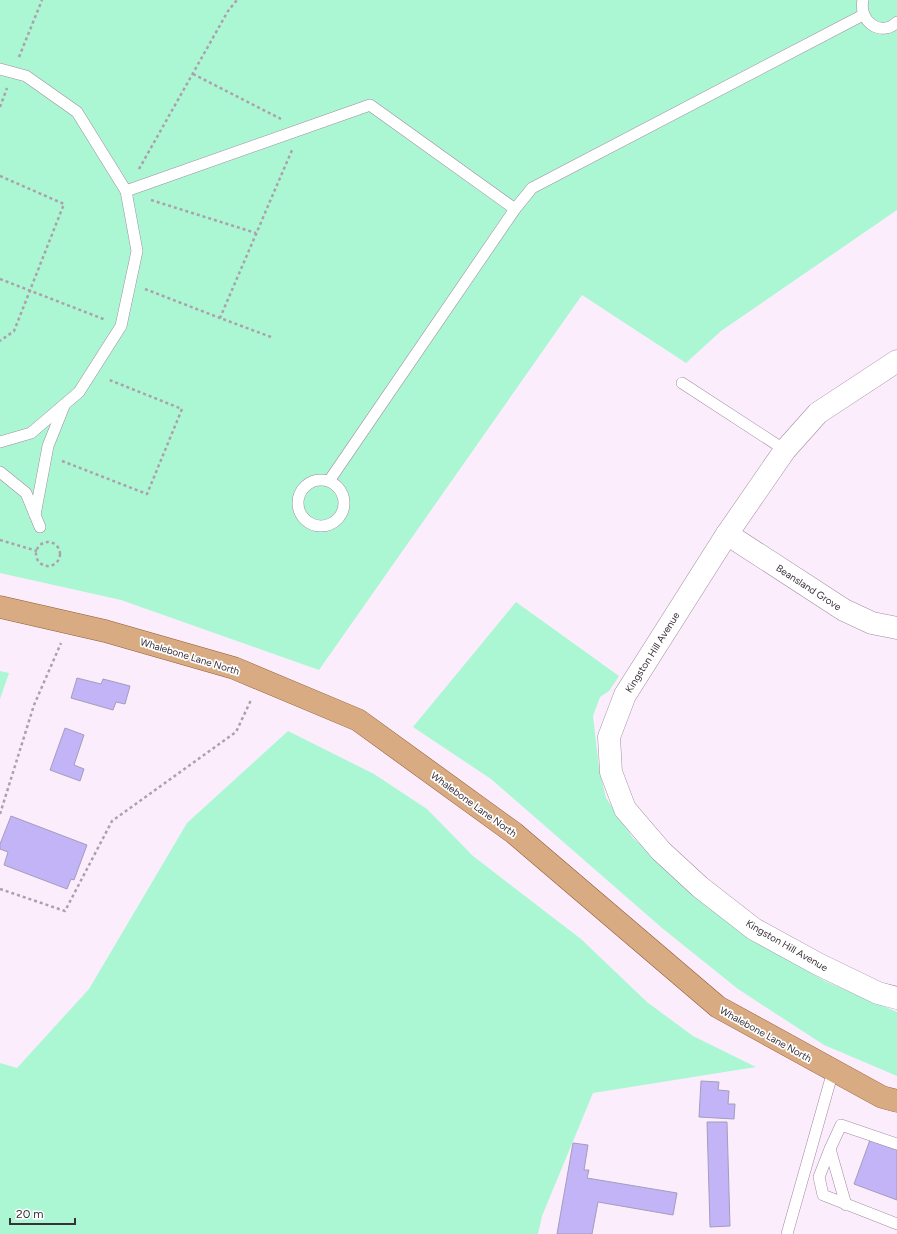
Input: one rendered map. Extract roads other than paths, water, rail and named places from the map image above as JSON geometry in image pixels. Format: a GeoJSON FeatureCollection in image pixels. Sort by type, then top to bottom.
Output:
{"type":"FeatureCollection","features":[{"type":"Feature","properties":{"kind":"main road","name":"Whalebone Lane North"},"geometry":{"type":"LineString","coordinates":[[0,607],[105,631],[234,668],[358,720],[514,833],[718,1007],[882,1098],[897,1101]]}},
{"type":"Feature","properties":{"kind":"street","name":"Kingston Hill Avenue"},"geometry":{"type":"LineString","coordinates":[[897,361],[818,413],[785,450],[727,534],[625,695],[609,737],[611,772],[625,809],[661,851],[700,887],[754,929],[818,964],[878,993],[897,998]]}},
{"type":"Feature","properties":{"kind":"street","name":"Beansland Grove"},"geometry":{"type":"LineString","coordinates":[[727,534],[844,610],[872,623],[897,628]]}},
{"type":"Feature","properties":{"kind":"lane"},"geometry":{"type":"LineString","coordinates":[[864,0],[862,8],[866,21],[876,27],[890,27],[897,22]]}},
{"type":"Feature","properties":{"kind":"lane"},"geometry":{"type":"LineString","coordinates":[[329,480],[515,209],[532,188],[863,15]]}},
{"type":"Feature","properties":{"kind":"lane"},"geometry":{"type":"LineString","coordinates":[[0,69],[26,76],[77,112],[126,192],[137,251],[121,326],[79,392],[31,433],[0,442]]}},
{"type":"Feature","properties":{"kind":"lane"},"geometry":{"type":"LineString","coordinates":[[126,192],[370,105],[515,209]]}},
{"type":"Feature","properties":{"kind":"lane"},"geometry":{"type":"LineString","coordinates":[[682,383],[785,450]]}},
{"type":"Feature","properties":{"kind":"lane"},"geometry":{"type":"LineString","coordinates":[[35,515],[46,455],[66,404]]}},
{"type":"Feature","properties":{"kind":"lane"},"geometry":{"type":"LineString","coordinates":[[0,472],[26,493],[40,527]]}},
{"type":"Feature","properties":{"kind":"lane"},"geometry":{"type":"LineString","coordinates":[[321,479],[329,480],[337,485],[342,492],[344,499],[342,512],[332,524],[318,526],[310,524],[299,512],[297,502],[299,494],[304,486],[311,481],[321,479]]}},
{"type":"Feature","properties":{"kind":"lane"},"geometry":{"type":"LineString","coordinates":[[787,1234],[833,1070]]}},
{"type":"Feature","properties":{"kind":"lane"},"geometry":{"type":"LineString","coordinates":[[897,1144],[841,1125],[819,1177],[823,1195],[897,1224]]}},
{"type":"Feature","properties":{"kind":"lane"},"geometry":{"type":"LineString","coordinates":[[830,1149],[846,1205]]}}]}
